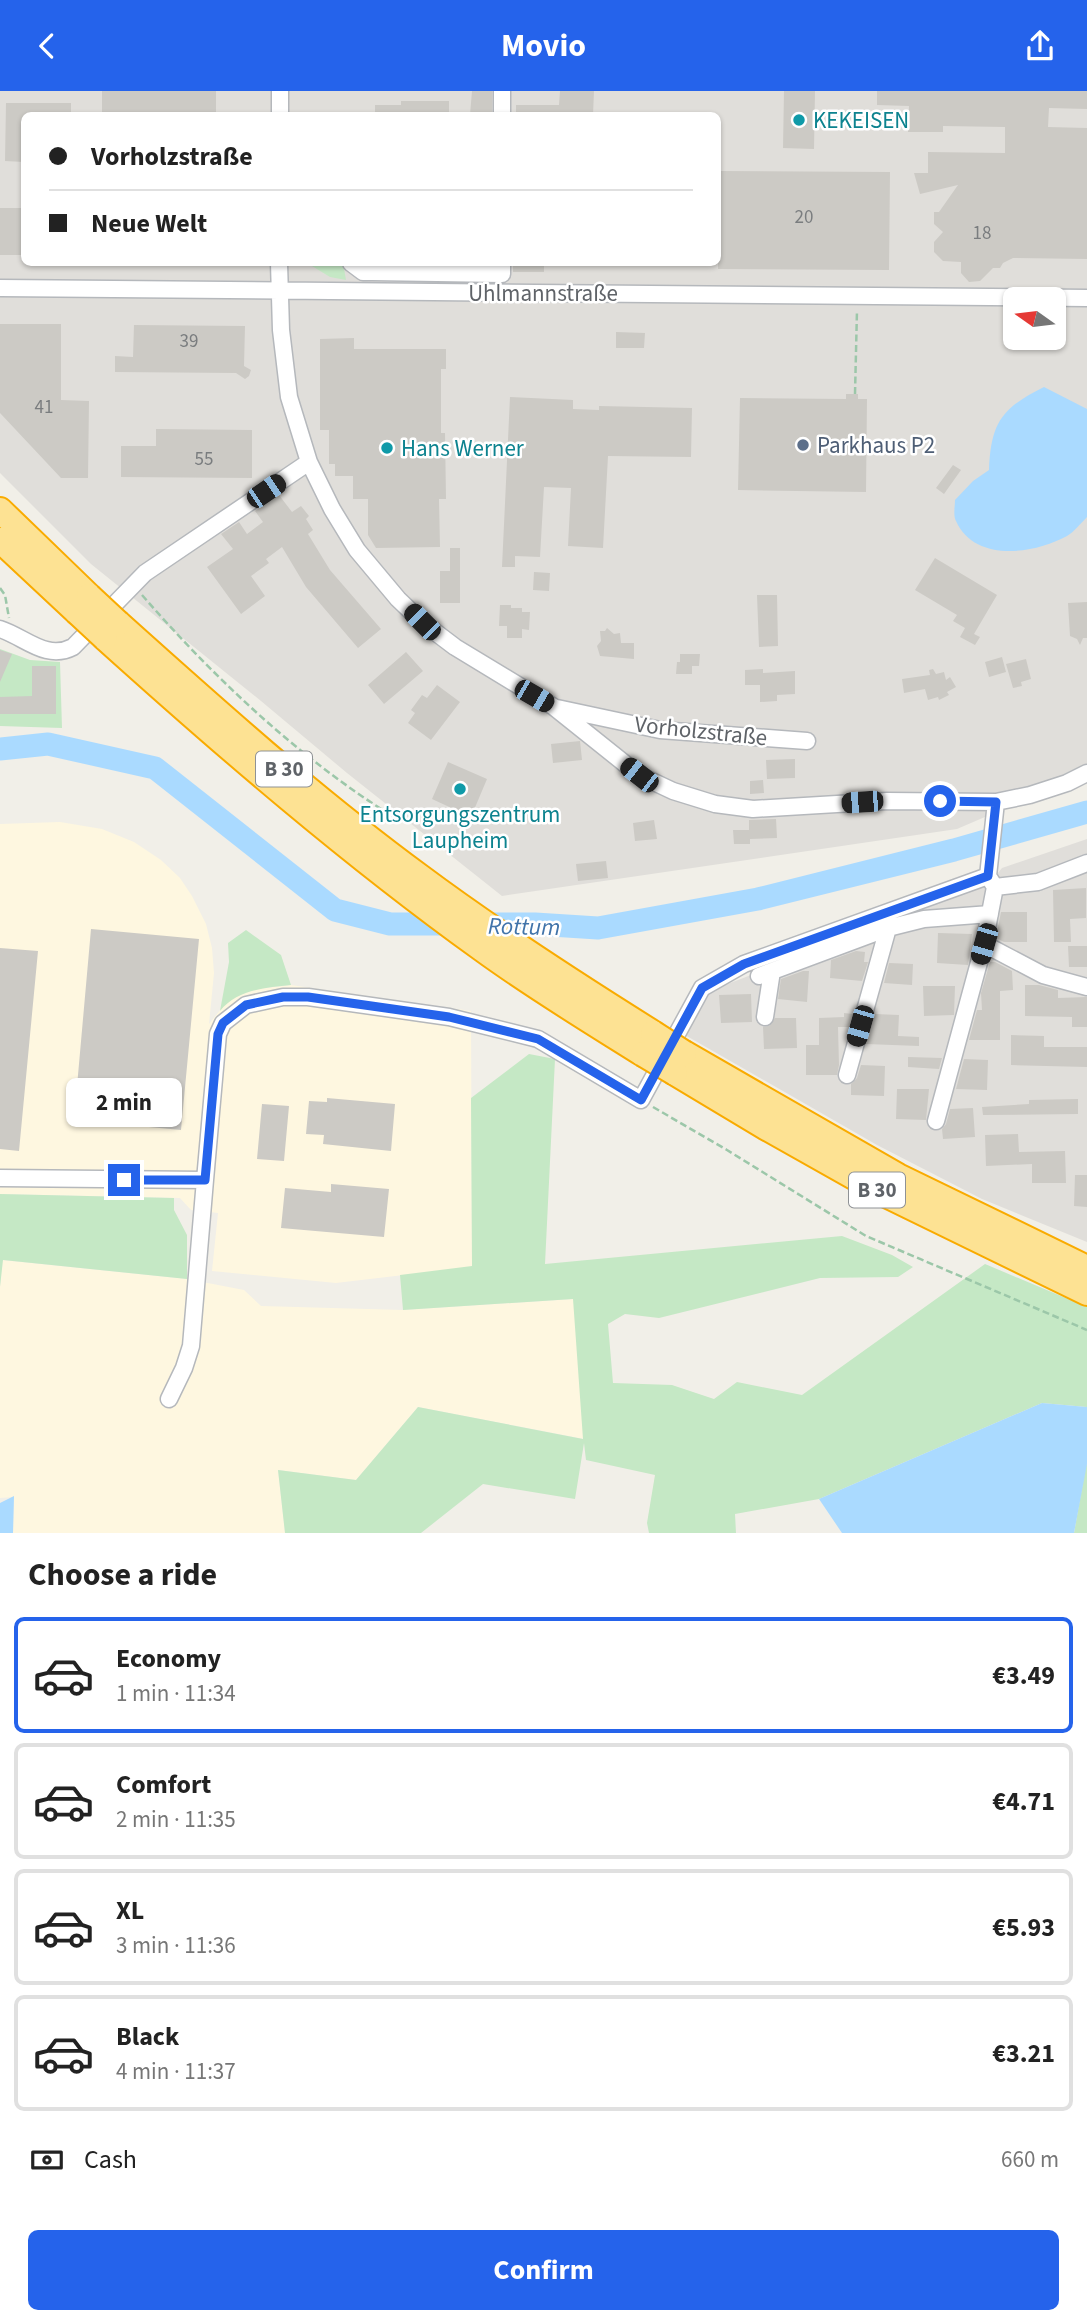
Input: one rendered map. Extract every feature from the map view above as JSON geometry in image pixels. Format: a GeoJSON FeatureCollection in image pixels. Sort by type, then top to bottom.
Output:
{"type":"FeatureCollection","features":[{"type":"Feature","properties":{"kind":"highway","name":"B 30"},"geometry":{"type":"LineString","coordinates":[[0,510],[83,604],[228,749],[300,809],[483,950],[680,1063],[898,1177],[1087,1268]]}},
{"type":"Feature","properties":{"kind":"highway","name":"B 30"},"geometry":{"type":"LineString","coordinates":[[0,540],[83,604]]}},
{"type":"Feature","properties":{"kind":"highway","name":"B 30"},"geometry":{"type":"LineString","coordinates":[[111,631],[397,859],[648,1043]]}},
{"type":"Feature","properties":{"kind":"highway","name":"B 30"},"geometry":{"type":"LineString","coordinates":[[680,1063],[765,1126],[886,1195],[1087,1293]]}},
{"type":"Feature","properties":{"kind":"street"},"geometry":{"type":"LineString","coordinates":[[280,112],[281,91]]}},
{"type":"Feature","properties":{"kind":"street"},"geometry":{"type":"LineString","coordinates":[[502,91],[502,112]]}},
{"type":"Feature","properties":{"kind":"street","name":"Vorholzstraße"},"geometry":{"type":"LineString","coordinates":[[279,266],[289,397],[309,462],[332,509],[357,550],[398,599],[422,622],[455,647],[554,707],[639,775],[673,791],[715,804],[753,809],[887,801],[996,802],[1068,783],[1087,773]]}},
{"type":"Feature","properties":{"kind":"street"},"geometry":{"type":"LineString","coordinates":[[351,266],[355,292]]}},
{"type":"Feature","properties":{"kind":"street"},"geometry":{"type":"LineString","coordinates":[[356,266],[363,271],[372,272],[502,274],[502,266]]}},
{"type":"Feature","properties":{"kind":"street","name":"Uhlmannstraße"},"geometry":{"type":"LineString","coordinates":[[0,288],[1087,298]]}},
{"type":"Feature","properties":{"kind":"street"},"geometry":{"type":"LineString","coordinates":[[3,630],[42,649],[63,652],[73,647],[133,585],[159,563],[309,462]]}},
{"type":"Feature","properties":{"kind":"street","name":"Vorholzstraße"},"geometry":{"type":"LineString","coordinates":[[554,707],[660,730],[807,741]]}},
{"type":"Feature","properties":{"kind":"street"},"geometry":{"type":"LineString","coordinates":[[936,1121],[990,914],[990,857],[996,802]]}},
{"type":"Feature","properties":{"kind":"street"},"geometry":{"type":"LineString","coordinates":[[169,1399],[191,1346],[218,1034],[223,1023],[246,1005],[283,997],[308,997],[449,1017],[538,1039],[641,1100],[702,988],[744,964],[992,882],[1038,882],[1087,863]]}},
{"type":"Feature","properties":{"kind":"street"},"geometry":{"type":"LineString","coordinates":[[765,1017],[765,974],[888,928],[924,919],[990,914]]}},
{"type":"Feature","properties":{"kind":"street"},"geometry":{"type":"LineString","coordinates":[[846,1075],[888,928]]}},
{"type":"Feature","properties":{"kind":"street"},"geometry":{"type":"LineString","coordinates":[[984,944],[1042,975],[1087,987]]}},
{"type":"Feature","properties":{"kind":"street"},"geometry":{"type":"LineString","coordinates":[[0,1178],[205,1180]]}},
{"type":"Feature","properties":{"kind":"path"},"geometry":{"type":"LineString","coordinates":[[855,394],[857,296]]}},
{"type":"Feature","properties":{"kind":"path"},"geometry":{"type":"LineString","coordinates":[[133,585],[169,627],[257,713],[375,806],[397,819]]}},
{"type":"Feature","properties":{"kind":"path"},"geometry":{"type":"LineString","coordinates":[[0,588],[5,595],[9,616],[3,630]]}},
{"type":"Feature","properties":{"kind":"path"},"geometry":{"type":"LineString","coordinates":[[641,1100],[866,1236],[1087,1330]]}},
{"type":"Feature","properties":{"kind":"shaded area"},"geometry":{"type":"Polygon","coordinates":[[[0,91],[1087,91],[1087,773],[957,829],[502,896],[91,564],[0,473],[0,91]]]}},
{"type":"Feature","properties":{"kind":"shaded area"},"geometry":{"type":"Polygon","coordinates":[[[60,822],[102,829],[134,842],[161,860],[180,878],[206,924],[212,948],[214,973],[209,1024],[225,1004],[240,994],[291,985],[471,1011],[472,1267],[336,1283],[212,1271],[218,1213],[191,1210],[180,1198],[0,1194],[0,824],[60,822]]]}},
{"type":"Feature","properties":{"kind":"shaded area"},"geometry":{"type":"Polygon","coordinates":[[[1087,839],[1087,1242],[982,1199],[877,1145],[685,1035],[712,990],[989,884],[1002,868],[1087,839]]]}},
{"type":"Feature","properties":{"kind":"shaded area"},"geometry":{"type":"Polygon","coordinates":[[[2,1260],[187,1279],[244,1290],[261,1306],[403,1310],[574,1299],[584,1439],[418,1407],[356,1480],[278,1470],[285,1533],[13,1533],[14,1497],[0,1498],[2,1260]]]}},
{"type":"Feature","properties":{"kind":"green space"},"geometry":{"type":"Polygon","coordinates":[[[312,266],[344,266],[346,280],[330,277],[312,266]]]}},
{"type":"Feature","properties":{"kind":"green space"},"geometry":{"type":"Polygon","coordinates":[[[0,649],[30,660],[60,662],[62,728],[0,726],[0,649]]]}},
{"type":"Feature","properties":{"kind":"green space"},"geometry":{"type":"Polygon","coordinates":[[[246,930],[281,955],[291,985],[243,994],[220,1011],[229,962],[228,943],[246,930]]]}},
{"type":"Feature","properties":{"kind":"green space"},"geometry":{"type":"Polygon","coordinates":[[[529,1054],[555,1059],[545,1264],[842,1236],[892,1255],[913,1267],[898,1277],[820,1278],[659,1318],[625,1314],[608,1324],[613,1383],[672,1385],[714,1399],[737,1382],[802,1395],[985,1264],[1087,1307],[1087,1407],[1042,1403],[819,1499],[735,1514],[736,1533],[649,1533],[647,1523],[655,1475],[586,1460],[584,1443],[575,1499],[483,1484],[421,1533],[285,1533],[278,1470],[356,1480],[418,1407],[583,1439],[573,1299],[403,1310],[400,1275],[472,1266],[471,1098],[529,1054]]]}},
{"type":"Feature","properties":{"kind":"green space"},"geometry":{"type":"Polygon","coordinates":[[[0,1194],[174,1198],[174,1210],[187,1235],[187,1279],[3,1260],[0,1287],[0,1194]]]}},
{"type":"Feature","properties":{"kind":"green space"},"geometry":{"type":"Polygon","coordinates":[[[1086,1465],[1087,1533],[1074,1533],[1086,1465]]]}},
{"type":"Feature","properties":{"kind":"water"},"geometry":{"type":"Polygon","coordinates":[[[1044,387],[1087,409],[1087,517],[1070,534],[1038,547],[1006,551],[977,544],[965,534],[955,519],[955,500],[973,481],[989,470],[996,428],[1002,418],[1018,402],[1044,387]]]}},
{"type":"Feature","properties":{"kind":"water"},"geometry":{"type":"Polygon","coordinates":[[[1042,1403],[1087,1407],[1087,1464],[1074,1533],[842,1533],[819,1499],[1042,1403]]]}},
{"type":"Feature","properties":{"kind":"water"},"geometry":{"type":"Polygon","coordinates":[[[14,1496],[13,1533],[0,1533],[0,1503],[14,1496]]]}},
{"type":"Feature","properties":{"kind":"building"},"geometry":{"type":"Polygon","coordinates":[[[102,91],[216,91],[216,112],[102,112],[102,91]]]}},
{"type":"Feature","properties":{"kind":"building"},"geometry":{"type":"Polygon","coordinates":[[[472,91],[492,91],[492,112],[470,112],[472,91]]]}},
{"type":"Feature","properties":{"kind":"building"},"geometry":{"type":"Polygon","coordinates":[[[560,91],[594,91],[593,112],[516,112],[516,105],[559,105],[560,91]]]}},
{"type":"Feature","properties":{"kind":"building","name":"KEKEISEN"},"geometry":{"type":"Polygon","coordinates":[[[784,91],[815,91],[814,149],[783,148],[784,91]]]}},
{"type":"Feature","properties":{"kind":"building"},"geometry":{"type":"Polygon","coordinates":[[[877,91],[1087,91],[1087,109],[1049,108],[1048,127],[1087,128],[1087,259],[1013,258],[1003,263],[1000,268],[993,268],[980,281],[969,282],[961,273],[961,262],[943,261],[934,252],[934,242],[943,232],[934,224],[934,212],[939,212],[958,185],[920,194],[914,173],[928,173],[928,152],[1005,153],[1005,127],[943,126],[943,132],[908,132],[909,106],[877,105],[877,91]]]}},
{"type":"Feature","properties":{"kind":"building"},"geometry":{"type":"Polygon","coordinates":[[[401,101],[449,101],[449,112],[375,112],[375,105],[401,105],[401,101]]]}},
{"type":"Feature","properties":{"kind":"building"},"geometry":{"type":"Polygon","coordinates":[[[6,103],[71,103],[71,112],[21,112],[21,162],[5,161],[6,103]]]}},
{"type":"Feature","properties":{"kind":"building"},"geometry":{"type":"Polygon","coordinates":[[[721,171],[890,172],[889,270],[718,269],[718,266],[721,266],[721,171]]]}},
{"type":"Feature","properties":{"kind":"building"},"geometry":{"type":"Polygon","coordinates":[[[0,208],[21,208],[21,255],[0,255],[0,208]]]}},
{"type":"Feature","properties":{"kind":"building"},"geometry":{"type":"Polygon","coordinates":[[[513,266],[544,266],[544,272],[513,272],[513,266]]]}},
{"type":"Feature","properties":{"kind":"building"},"geometry":{"type":"Polygon","coordinates":[[[0,324],[61,324],[61,400],[89,401],[88,478],[61,478],[0,413],[0,324]]]}},
{"type":"Feature","properties":{"kind":"building"},"geometry":{"type":"Polygon","coordinates":[[[134,325],[245,326],[244,366],[251,370],[249,376],[245,379],[236,373],[115,372],[115,356],[133,357],[134,325]]]}},
{"type":"Feature","properties":{"kind":"building"},"geometry":{"type":"Polygon","coordinates":[[[616,332],[645,333],[644,348],[616,348],[616,332]]]}},
{"type":"Feature","properties":{"kind":"building","name":"Hans Werner"},"geometry":{"type":"Polygon","coordinates":[[[354,338],[354,349],[446,349],[446,369],[441,369],[441,433],[445,433],[446,499],[439,499],[440,547],[376,548],[368,535],[368,499],[353,499],[353,476],[335,476],[335,464],[329,464],[329,430],[320,430],[320,339],[354,338]]]}},
{"type":"Feature","properties":{"kind":"building","name":"Parkhaus P2"},"geometry":{"type":"Polygon","coordinates":[[[846,394],[858,394],[858,399],[867,399],[866,492],[738,490],[740,398],[846,399],[846,394]]]}},
{"type":"Feature","properties":{"kind":"building"},"geometry":{"type":"Polygon","coordinates":[[[510,397],[573,400],[573,409],[599,410],[599,406],[692,408],[691,457],[608,456],[603,548],[568,546],[571,488],[544,487],[540,557],[515,556],[515,567],[502,567],[510,397]]]}},
{"type":"Feature","properties":{"kind":"building"},"geometry":{"type":"Polygon","coordinates":[[[156,429],[252,430],[252,478],[121,477],[121,446],[156,446],[156,429]]]}},
{"type":"Feature","properties":{"kind":"building"},"geometry":{"type":"Polygon","coordinates":[[[953,465],[961,470],[944,494],[936,488],[953,465]]]}},
{"type":"Feature","properties":{"kind":"building"},"geometry":{"type":"Polygon","coordinates":[[[279,495],[292,512],[301,506],[309,516],[306,519],[313,530],[308,534],[330,570],[381,629],[358,648],[306,587],[282,547],[266,559],[269,563],[251,576],[265,596],[241,614],[207,567],[233,549],[221,534],[239,522],[247,534],[263,522],[255,511],[279,495]]]}},
{"type":"Feature","properties":{"kind":"building"},"geometry":{"type":"Polygon","coordinates":[[[450,548],[460,548],[460,603],[440,603],[440,571],[450,571],[450,548]]]}},
{"type":"Feature","properties":{"kind":"building"},"geometry":{"type":"Polygon","coordinates":[[[935,558],[997,595],[974,634],[980,637],[975,645],[960,637],[965,628],[953,621],[957,615],[915,590],[935,558]]]}},
{"type":"Feature","properties":{"kind":"building"},"geometry":{"type":"Polygon","coordinates":[[[534,572],[550,573],[549,591],[533,590],[534,572]]]}},
{"type":"Feature","properties":{"kind":"building"},"geometry":{"type":"Polygon","coordinates":[[[757,595],[777,595],[778,646],[759,647],[757,595]]]}},
{"type":"Feature","properties":{"kind":"building"},"geometry":{"type":"Polygon","coordinates":[[[1087,602],[1087,638],[1083,638],[1080,645],[1077,639],[1070,636],[1068,603],[1087,602]]]}},
{"type":"Feature","properties":{"kind":"building"},"geometry":{"type":"Polygon","coordinates":[[[500,605],[511,605],[511,608],[522,608],[522,612],[530,612],[529,630],[522,629],[522,638],[507,638],[507,626],[499,626],[500,605]]]}},
{"type":"Feature","properties":{"kind":"building"},"geometry":{"type":"Polygon","coordinates":[[[607,628],[614,634],[620,633],[621,643],[634,643],[634,659],[600,656],[597,646],[601,641],[600,631],[607,628]]]}},
{"type":"Feature","properties":{"kind":"building"},"geometry":{"type":"Polygon","coordinates":[[[0,650],[12,654],[0,682],[0,650]]]}},
{"type":"Feature","properties":{"kind":"building"},"geometry":{"type":"Polygon","coordinates":[[[406,652],[423,671],[384,704],[368,685],[406,652]]]}},
{"type":"Feature","properties":{"kind":"building"},"geometry":{"type":"Polygon","coordinates":[[[680,654],[700,654],[699,666],[692,666],[692,674],[676,674],[680,654]]]}},
{"type":"Feature","properties":{"kind":"building"},"geometry":{"type":"Polygon","coordinates":[[[1002,657],[1006,672],[989,677],[985,662],[1002,657]]]}},
{"type":"Feature","properties":{"kind":"building"},"geometry":{"type":"Polygon","coordinates":[[[1026,659],[1031,679],[1021,682],[1022,686],[1013,688],[1006,664],[1026,659]]]}},
{"type":"Feature","properties":{"kind":"building"},"geometry":{"type":"Polygon","coordinates":[[[32,666],[56,666],[56,714],[0,714],[0,697],[32,696],[32,666]]]}},
{"type":"Feature","properties":{"kind":"building"},"geometry":{"type":"Polygon","coordinates":[[[763,669],[763,673],[795,671],[795,694],[777,695],[777,701],[760,702],[760,685],[745,685],[745,670],[763,669]]]}},
{"type":"Feature","properties":{"kind":"building"},"geometry":{"type":"Polygon","coordinates":[[[933,669],[936,674],[944,672],[946,680],[950,677],[956,687],[947,692],[949,695],[939,700],[938,697],[928,700],[925,689],[904,693],[902,679],[930,675],[929,670],[933,669]]]}},
{"type":"Feature","properties":{"kind":"building"},"geometry":{"type":"Polygon","coordinates":[[[437,685],[460,702],[431,740],[408,723],[415,713],[411,710],[422,695],[427,698],[437,685]]]}},
{"type":"Feature","properties":{"kind":"building"},"geometry":{"type":"Polygon","coordinates":[[[580,741],[582,760],[553,763],[551,744],[580,741]]]}},
{"type":"Feature","properties":{"kind":"building"},"geometry":{"type":"Polygon","coordinates":[[[795,759],[795,778],[767,779],[766,760],[795,759]]]}},
{"type":"Feature","properties":{"kind":"building","name":"Entsorgungszentrum Laupheim"},"geometry":{"type":"Polygon","coordinates":[[[448,762],[487,779],[471,817],[432,799],[448,762]]]}},
{"type":"Feature","properties":{"kind":"building"},"geometry":{"type":"Polygon","coordinates":[[[763,780],[764,793],[750,794],[750,781],[763,780]]]}},
{"type":"Feature","properties":{"kind":"building"},"geometry":{"type":"Polygon","coordinates":[[[776,819],[777,838],[750,839],[750,844],[734,844],[733,830],[749,830],[749,820],[776,819]]]}},
{"type":"Feature","properties":{"kind":"building"},"geometry":{"type":"Polygon","coordinates":[[[654,820],[657,839],[635,841],[633,823],[654,820]]]}},
{"type":"Feature","properties":{"kind":"building"},"geometry":{"type":"Polygon","coordinates":[[[606,861],[608,878],[578,881],[576,864],[606,861]]]}},
{"type":"Feature","properties":{"kind":"building"},"geometry":{"type":"Polygon","coordinates":[[[1086,888],[1086,918],[1070,919],[1071,942],[1054,942],[1053,890],[1086,888]]]}},
{"type":"Feature","properties":{"kind":"building"},"geometry":{"type":"Polygon","coordinates":[[[1001,912],[1027,912],[1027,942],[1004,942],[996,938],[1001,912]]]}},
{"type":"Feature","properties":{"kind":"building"},"geometry":{"type":"Polygon","coordinates":[[[91,929],[199,939],[181,1130],[74,1120],[91,929]]]}},
{"type":"Feature","properties":{"kind":"building"},"geometry":{"type":"Polygon","coordinates":[[[938,933],[972,934],[968,965],[937,963],[938,933]]]}},
{"type":"Feature","properties":{"kind":"building"},"geometry":{"type":"Polygon","coordinates":[[[1068,946],[1087,946],[1087,967],[1069,967],[1068,946]]]}},
{"type":"Feature","properties":{"kind":"building"},"geometry":{"type":"Polygon","coordinates":[[[0,948],[38,951],[19,1151],[0,1149],[0,948]]]}},
{"type":"Feature","properties":{"kind":"building"},"geometry":{"type":"Polygon","coordinates":[[[856,951],[865,952],[864,962],[868,962],[862,981],[830,978],[831,960],[856,951]]]}},
{"type":"Feature","properties":{"kind":"building"},"geometry":{"type":"Polygon","coordinates":[[[990,962],[1012,971],[1013,990],[1000,991],[1000,1040],[969,1040],[977,1010],[982,1010],[981,993],[990,962]]]}},
{"type":"Feature","properties":{"kind":"building"},"geometry":{"type":"Polygon","coordinates":[[[889,963],[913,964],[912,985],[884,983],[889,963]]]}},
{"type":"Feature","properties":{"kind":"building"},"geometry":{"type":"Polygon","coordinates":[[[809,971],[807,1002],[778,999],[781,979],[809,971]]]}},
{"type":"Feature","properties":{"kind":"building"},"geometry":{"type":"Polygon","coordinates":[[[1025,985],[1058,990],[1058,998],[1087,997],[1087,1027],[1072,1027],[1072,1017],[1025,1016],[1025,985]]]}},
{"type":"Feature","properties":{"kind":"building"},"geometry":{"type":"Polygon","coordinates":[[[923,986],[955,986],[954,1015],[924,1016],[923,986]]]}},
{"type":"Feature","properties":{"kind":"building"},"geometry":{"type":"Polygon","coordinates":[[[751,994],[752,1022],[721,1023],[719,995],[751,994]]]}},
{"type":"Feature","properties":{"kind":"building"},"geometry":{"type":"Polygon","coordinates":[[[844,1013],[853,1014],[849,1027],[838,1027],[837,1075],[806,1075],[806,1045],[819,1045],[819,1018],[844,1017],[844,1013]]]}},
{"type":"Feature","properties":{"kind":"building"},"geometry":{"type":"Polygon","coordinates":[[[875,1014],[899,1015],[898,1036],[919,1037],[919,1046],[866,1044],[875,1014]]]}},
{"type":"Feature","properties":{"kind":"building"},"geometry":{"type":"Polygon","coordinates":[[[775,1018],[796,1018],[797,1048],[764,1049],[763,1027],[769,1026],[775,1018]]]}},
{"type":"Feature","properties":{"kind":"building"},"geometry":{"type":"Polygon","coordinates":[[[1011,1035],[1044,1036],[1044,1047],[1087,1047],[1087,1067],[1011,1065],[1011,1035]]]}},
{"type":"Feature","properties":{"kind":"building"},"geometry":{"type":"Polygon","coordinates":[[[908,1057],[942,1058],[939,1069],[908,1067],[908,1057]]]}},
{"type":"Feature","properties":{"kind":"building"},"geometry":{"type":"Polygon","coordinates":[[[964,1059],[988,1060],[987,1090],[956,1089],[964,1059]]]}},
{"type":"Feature","properties":{"kind":"building"},"geometry":{"type":"Polygon","coordinates":[[[861,1065],[885,1066],[884,1096],[851,1095],[851,1084],[857,1078],[861,1065]]]}},
{"type":"Feature","properties":{"kind":"building"},"geometry":{"type":"Polygon","coordinates":[[[897,1089],[929,1089],[926,1120],[896,1119],[897,1089]]]}},
{"type":"Feature","properties":{"kind":"building"},"geometry":{"type":"Polygon","coordinates":[[[327,1098],[395,1104],[391,1151],[323,1144],[324,1135],[306,1134],[309,1101],[327,1102],[327,1098]]]}},
{"type":"Feature","properties":{"kind":"building"},"geometry":{"type":"Polygon","coordinates":[[[1078,1099],[1078,1114],[983,1115],[982,1107],[1029,1104],[1029,1100],[1078,1099]]]}},
{"type":"Feature","properties":{"kind":"building"},"geometry":{"type":"Polygon","coordinates":[[[262,1104],[289,1106],[284,1161],[257,1159],[262,1104]]]}},
{"type":"Feature","properties":{"kind":"building"},"geometry":{"type":"Polygon","coordinates":[[[973,1108],[975,1137],[943,1139],[942,1129],[950,1109],[973,1108]]]}},
{"type":"Feature","properties":{"kind":"building"},"geometry":{"type":"Polygon","coordinates":[[[1018,1134],[1019,1152],[1065,1151],[1066,1183],[1032,1183],[1032,1164],[986,1166],[985,1135],[1018,1134]]]}},
{"type":"Feature","properties":{"kind":"building"},"geometry":{"type":"Polygon","coordinates":[[[1075,1175],[1087,1175],[1087,1207],[1074,1206],[1075,1175]]]}},
{"type":"Feature","properties":{"kind":"building"},"geometry":{"type":"Polygon","coordinates":[[[331,1184],[389,1189],[384,1237],[281,1228],[285,1188],[331,1192],[331,1184]]]}},
{"type":"Feature","properties":{"kind":"waterway","name":"Rottum"},"geometry":{"type":"LineString","coordinates":[[0,749],[48,744],[155,768],[335,910],[390,924],[535,924],[598,928],[758,899],[954,850],[1087,812]]}},
{"type":"Feature","properties":{"kind":"place","name":"KEKEISEN"},"geometry":{"type":"Point","coordinates":[799,120]}},
{"type":"Feature","properties":{"kind":"place","name":"Parkhaus P2"},"geometry":{"type":"Point","coordinates":[803,445]}},
{"type":"Feature","properties":{"kind":"place","name":"Hans Werner"},"geometry":{"type":"Point","coordinates":[387,448]}},
{"type":"Feature","properties":{"kind":"place","name":"Entsorgungszentrum Laupheim"},"geometry":{"type":"Point","coordinates":[460,789]}},
{"type":"Feature","properties":{"kind":"route"},"geometry":{"type":"LineString","coordinates":[[124,1180],[205,1180],[218,1034],[223,1023],[246,1005],[283,997],[308,997],[449,1017],[538,1039],[641,1100],[702,988],[744,964],[988,876],[996,802],[940,801]]}}]}
